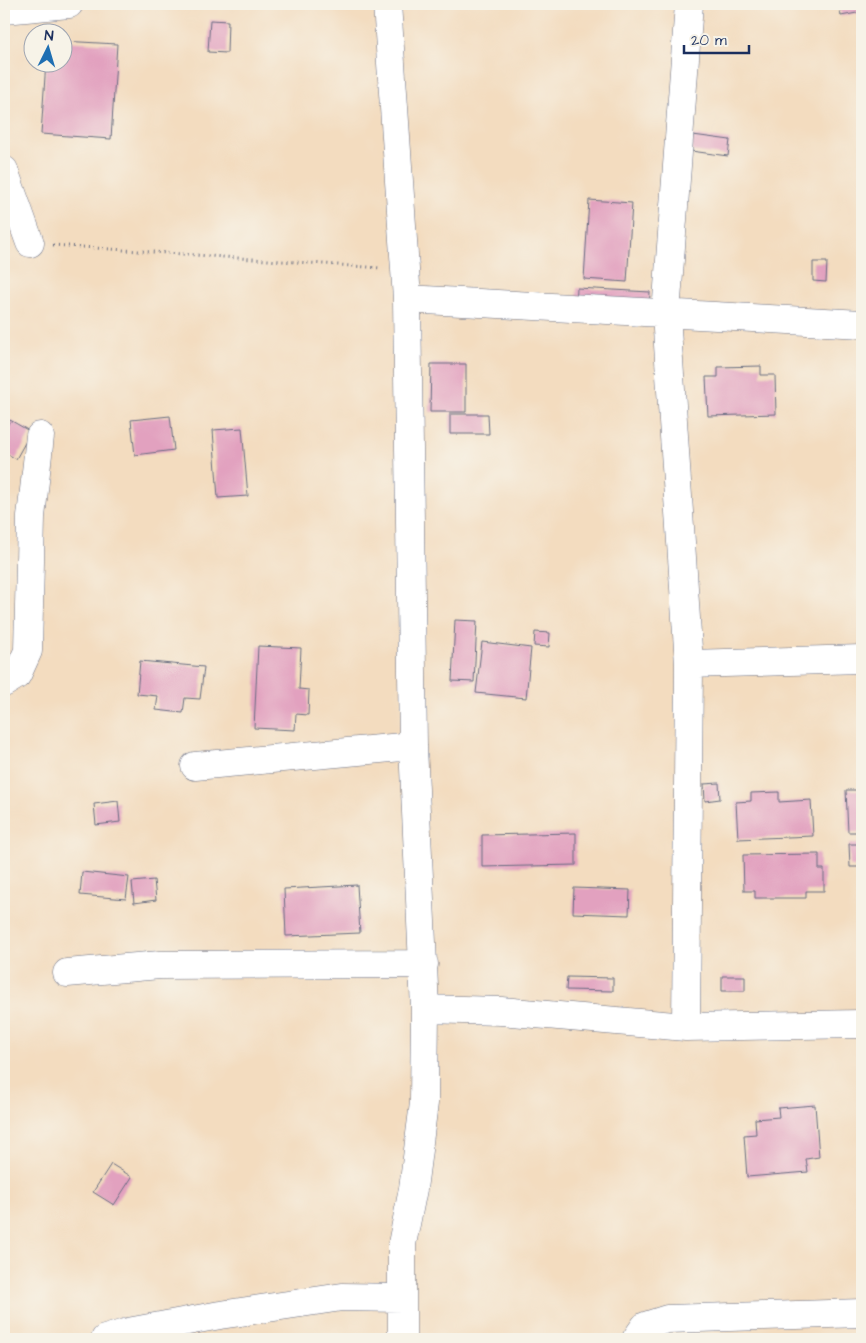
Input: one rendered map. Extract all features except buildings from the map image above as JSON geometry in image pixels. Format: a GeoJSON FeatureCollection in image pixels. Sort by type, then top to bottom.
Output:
{"type":"FeatureCollection","features":[{"type":"Feature","properties":{"kind":"street"},"geometry":{"type":"LineString","coordinates":[[4,10],[69,4]]}},
{"type":"Feature","properties":{"kind":"street"},"geometry":{"type":"LineString","coordinates":[[387,4],[407,299],[413,746],[425,1009],[424,1103],[413,1189],[402,1244],[402,1339]]}},
{"type":"Feature","properties":{"kind":"street"},"geometry":{"type":"LineString","coordinates":[[686,1027],[689,664],[666,314],[689,4]]}},
{"type":"Feature","properties":{"kind":"street"},"geometry":{"type":"LineString","coordinates":[[4,170],[30,243]]}},
{"type":"Feature","properties":{"kind":"street"},"geometry":{"type":"LineString","coordinates":[[407,299],[862,324]]}},
{"type":"Feature","properties":{"kind":"street"},"geometry":{"type":"LineString","coordinates":[[4,683],[17,675],[28,651],[32,516],[40,436]]}},
{"type":"Feature","properties":{"kind":"street"},"geometry":{"type":"LineString","coordinates":[[689,664],[862,659]]}},
{"type":"Feature","properties":{"kind":"street"},"geometry":{"type":"LineString","coordinates":[[194,766],[413,746]]}},
{"type":"Feature","properties":{"kind":"street"},"geometry":{"type":"LineString","coordinates":[[67,972],[160,965],[424,964]]}},
{"type":"Feature","properties":{"kind":"street"},"geometry":{"type":"LineString","coordinates":[[425,1009],[501,1010],[686,1027],[862,1024]]}},
{"type":"Feature","properties":{"kind":"street"},"geometry":{"type":"LineString","coordinates":[[105,1339],[128,1332],[211,1317],[342,1297],[401,1298]]}},
{"type":"Feature","properties":{"kind":"street"},"geometry":{"type":"LineString","coordinates":[[636,1339],[645,1326],[667,1319],[862,1313]]}},
{"type":"Feature","properties":{"kind":"path"},"geometry":{"type":"LineString","coordinates":[[30,243],[405,269]]}}]}
